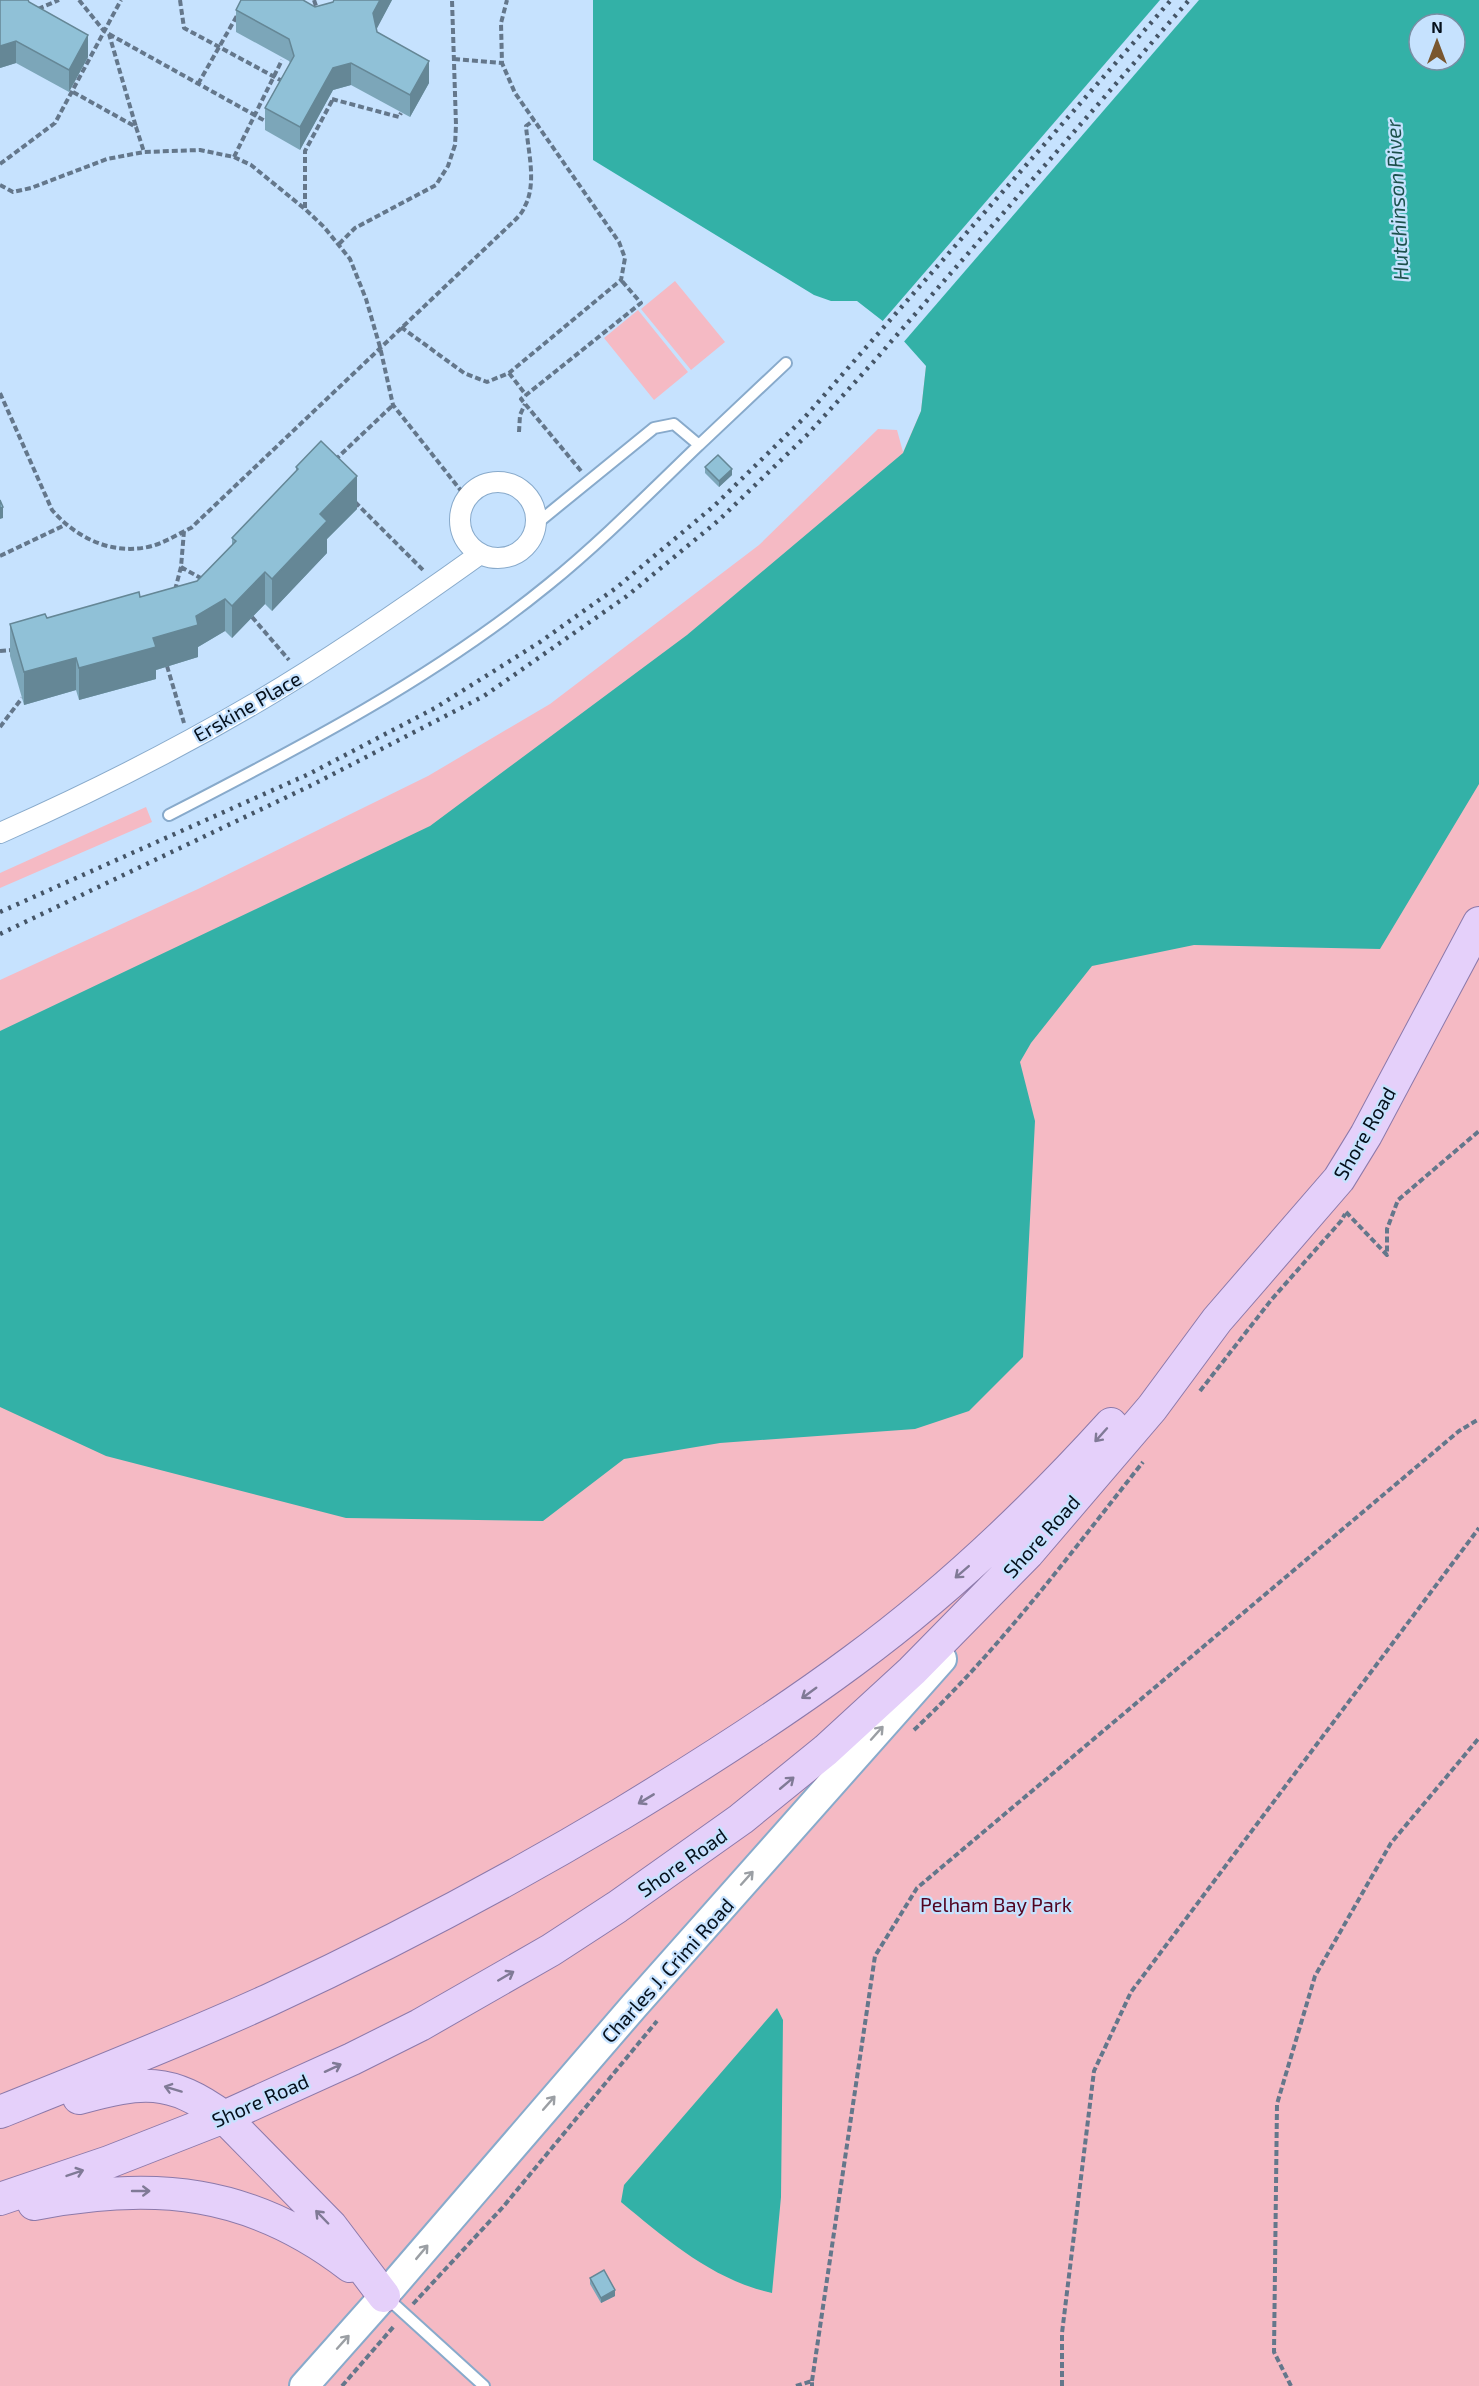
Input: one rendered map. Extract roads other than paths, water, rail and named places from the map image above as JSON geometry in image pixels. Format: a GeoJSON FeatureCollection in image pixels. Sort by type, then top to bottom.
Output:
{"type":"FeatureCollection","features":[{"type":"Feature","properties":{"kind":"main road","name":"Shore Road"},"geometry":{"type":"LineString","coordinates":[[0,2199],[109,2162],[224,2117],[352,2059],[420,2025],[551,1950],[669,1871],[741,1819],[826,1750],[912,1671],[1028,1553],[1152,1408],[1217,1320],[1317,1206],[1354,1155],[1479,922]]}},
{"type":"Feature","properties":{"kind":"main road","name":"Shore Road"},"geometry":{"type":"LineString","coordinates":[[0,2112],[208,2027],[405,1934],[537,1864],[733,1744],[856,1660],[974,1562],[1083,1455],[1133,1400],[1217,1320]]}},
{"type":"Feature","properties":{"kind":"main road","name":"Charles J. Crimi Road"},"geometry":{"type":"LineString","coordinates":[[304,2386],[634,2006],[986,1610],[1028,1553]]}},
{"type":"Feature","properties":{"kind":"main road"},"geometry":{"type":"LineString","coordinates":[[0,2121],[121,2087],[150,2085],[181,2091],[224,2117],[331,2226],[384,2296]]}},
{"type":"Feature","properties":{"kind":"main road"},"geometry":{"type":"LineString","coordinates":[[0,2210],[72,2196],[113,2192],[160,2192],[219,2200],[275,2221],[308,2238],[342,2260],[384,2296]]}},
{"type":"Feature","properties":{"kind":"street"},"geometry":{"type":"LineString","coordinates":[[503,481],[514,484],[530,497],[535,506],[536,524],[531,540],[524,549],[503,558],[480,554],[464,539],[459,518],[466,498],[483,484],[503,481]]}},
{"type":"Feature","properties":{"kind":"street","name":"Erskine Place"},"geometry":{"type":"LineString","coordinates":[[0,833],[94,791],[190,740],[302,675],[480,554]]}},
{"type":"Feature","properties":{"kind":"lane"},"geometry":{"type":"LineString","coordinates":[[170,815],[281,757],[396,692],[486,632],[550,584],[786,363]]}},
{"type":"Feature","properties":{"kind":"lane"},"geometry":{"type":"LineString","coordinates":[[536,524],[646,433],[664,424],[674,424],[680,427],[699,445]]}},
{"type":"Feature","properties":{"kind":"lane"},"geometry":{"type":"LineString","coordinates":[[384,2296],[484,2386]]}},
{"type":"Feature","properties":{"kind":"water","name":"Hutchinson River"},"geometry":{"type":"Polygon","coordinates":[[[593,0],[1479,0],[1479,784],[1380,949],[1194,945],[1092,966],[1031,1043],[1020,1062],[1035,1121],[1023,1357],[969,1411],[915,1429],[720,1443],[624,1459],[543,1521],[346,1518],[106,1456],[0,1407],[0,1031],[430,826],[687,635],[903,453],[921,411],[926,366],[893,329],[857,301],[831,301],[814,295],[593,160],[593,0]]]}},
{"type":"Feature","properties":{"kind":"water"},"geometry":{"type":"Polygon","coordinates":[[[777,2008],[783,2020],[781,2197],[772,2293],[750,2287],[710,2269],[673,2244],[621,2202],[624,2185],[777,2008]]]}},
{"type":"Feature","properties":{"kind":"railway"},"geometry":{"type":"LineString","coordinates":[[0,912],[309,774],[435,708],[540,642],[616,588],[714,506],[805,417],[1171,0]]}},
{"type":"Feature","properties":{"kind":"railway"},"geometry":{"type":"LineString","coordinates":[[0,934],[312,785],[484,696],[627,596],[719,520],[808,434],[1189,0]]}},
{"type":"Feature","properties":{"kind":"park label","name":"Pelham Bay Park"},"geometry":{"type":"Point","coordinates":[996,1904]}}]}
